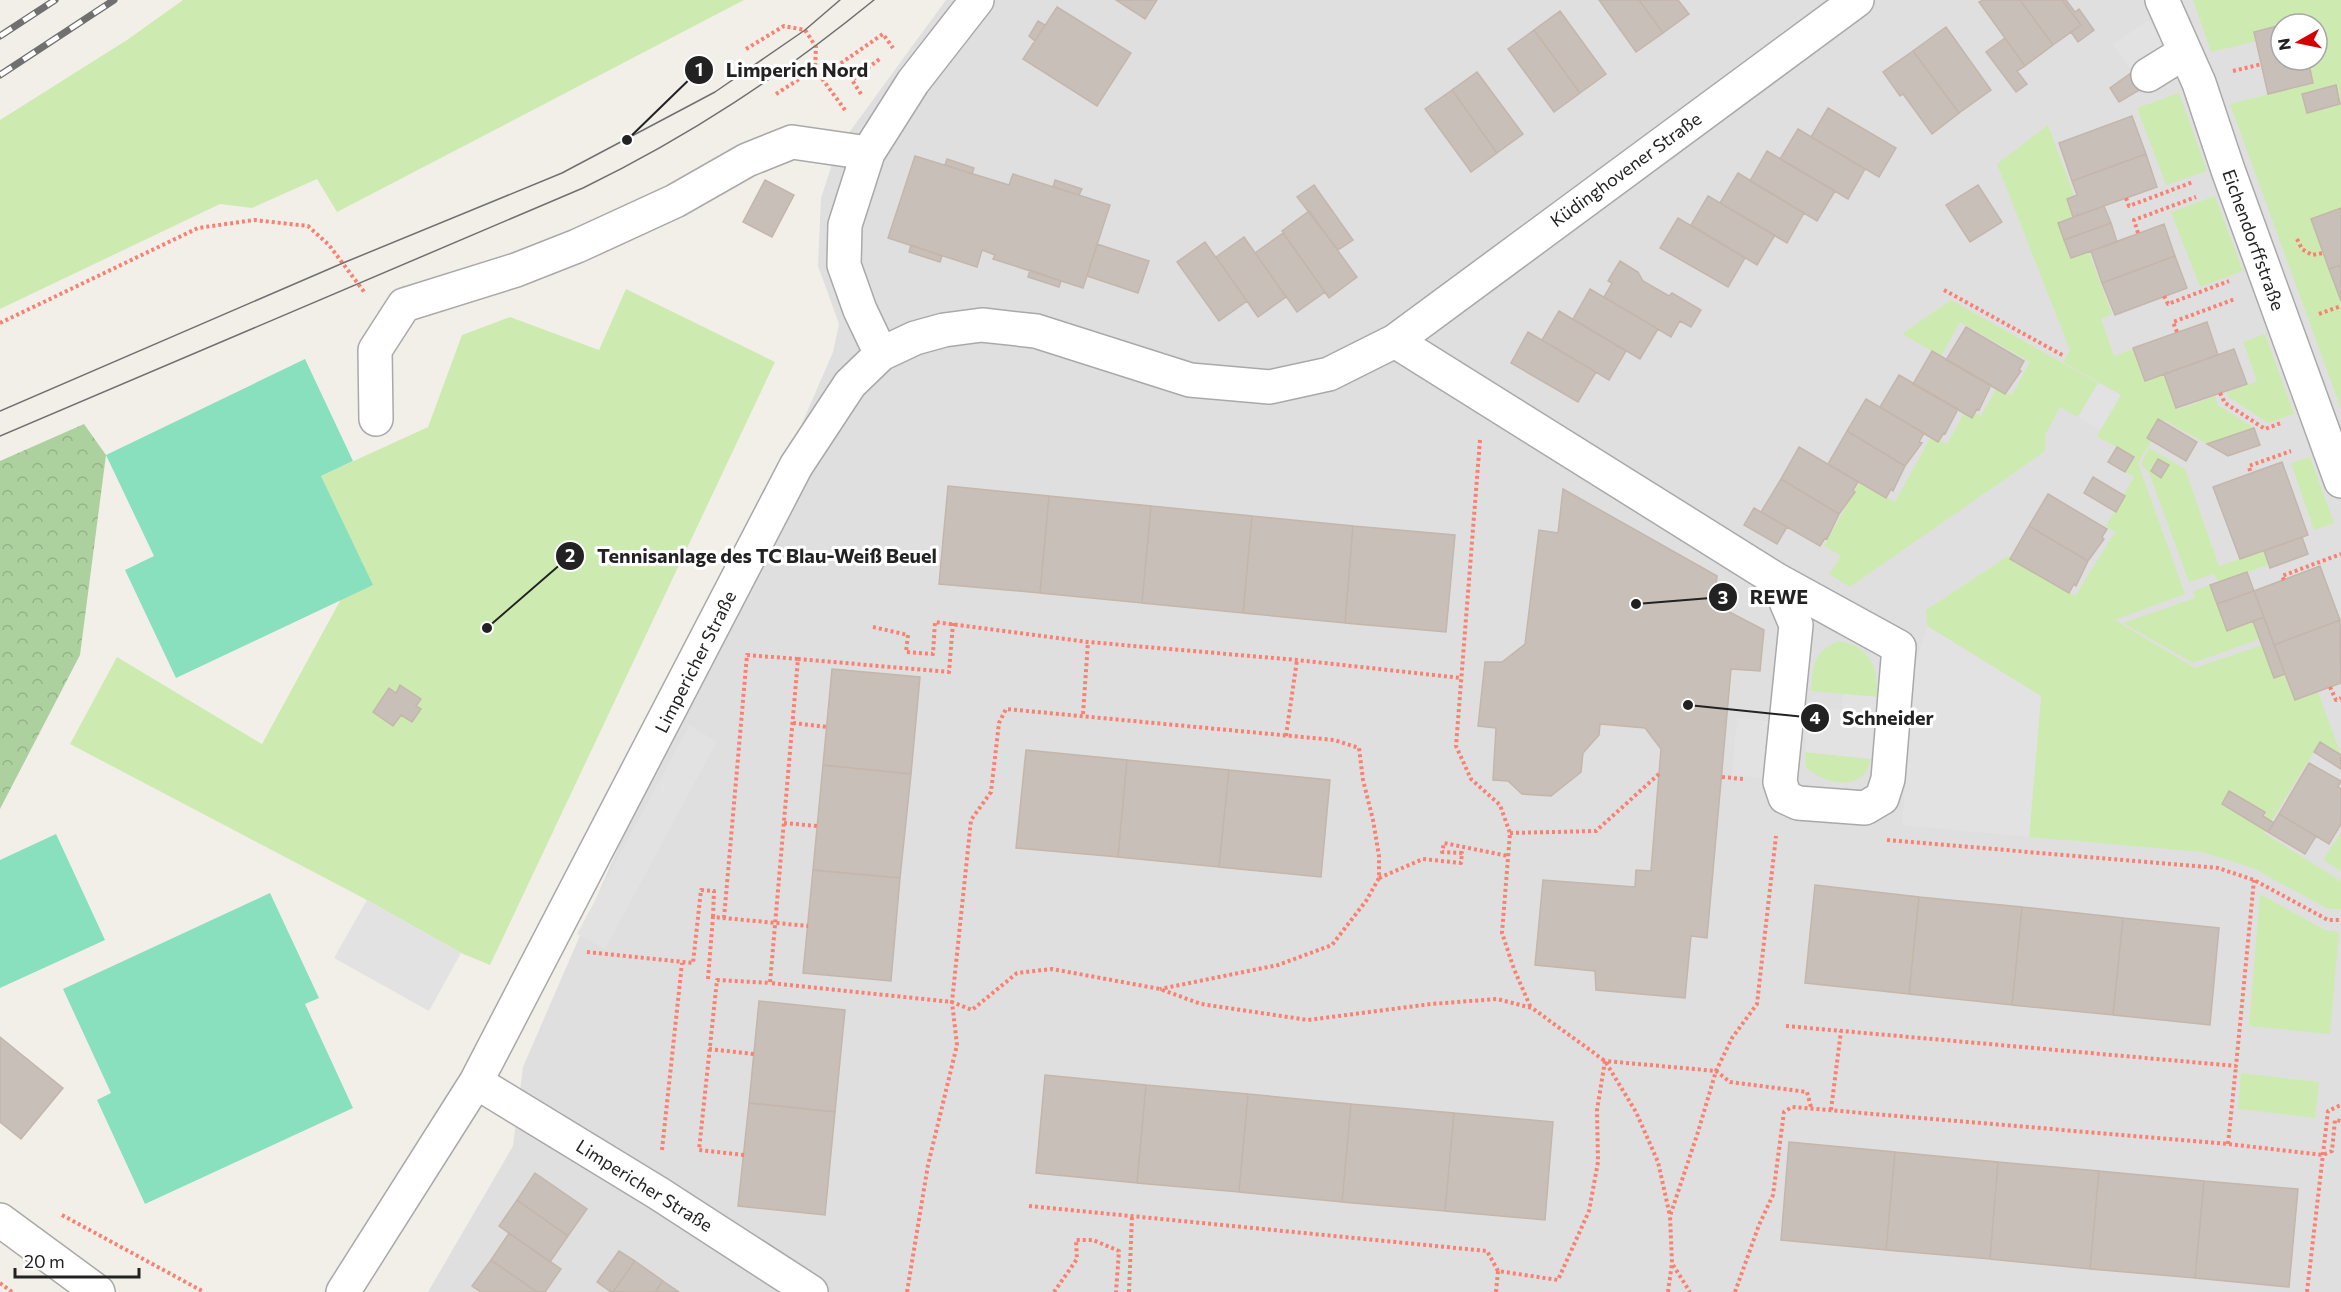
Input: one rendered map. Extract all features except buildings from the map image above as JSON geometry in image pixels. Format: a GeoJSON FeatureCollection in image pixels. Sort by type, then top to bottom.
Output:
{"type":"FeatureCollection","features":[{"type":"Feature","properties":{"kind":"street"},"geometry":{"type":"LineString","coordinates":[[881,354],[860,310],[844,265],[845,225],[868,153],[913,82],[977,0]]}},
{"type":"Feature","properties":{"kind":"street","name":"Küdinghovener Straße"},"geometry":{"type":"LineString","coordinates":[[881,354],[915,338],[944,330],[982,325],[1036,331],[1190,380],[1270,387],[1329,374],[1395,341],[1857,0]]}},
{"type":"Feature","properties":{"kind":"street","name":"Eichendorffstraße"},"geometry":{"type":"LineString","coordinates":[[2162,0],[2199,83],[2230,176],[2341,481]]}},
{"type":"Feature","properties":{"kind":"street"},"geometry":{"type":"LineString","coordinates":[[2148,75],[2185,52]]}},
{"type":"Feature","properties":{"kind":"street"},"geometry":{"type":"LineString","coordinates":[[376,419],[375,350],[404,305],[516,270],[586,242],[675,201],[747,160],[792,142],[868,153]]}},
{"type":"Feature","properties":{"kind":"street"},"geometry":{"type":"LineString","coordinates":[[1395,341],[1777,580],[1899,647],[1888,779],[1882,798],[1865,808],[1798,803],[1785,797],[1780,782],[1796,625],[1777,580]]}},
{"type":"Feature","properties":{"kind":"street","name":"Limpericher Straße"},"geometry":{"type":"LineString","coordinates":[[343,1292],[476,1082],[796,466],[849,384],[881,354]]}},
{"type":"Feature","properties":{"kind":"street","name":"Limpericher Straße"},"geometry":{"type":"LineString","coordinates":[[476,1082],[658,1193],[811,1292]]}},
{"type":"Feature","properties":{"kind":"street"},"geometry":{"type":"LineString","coordinates":[[0,1220],[98,1292]]}},
{"type":"Feature","properties":{"kind":"path"},"geometry":{"type":"LineString","coordinates":[[746,49],[784,26],[806,30],[816,47],[815,69],[845,110],[854,103]]}},
{"type":"Feature","properties":{"kind":"path"},"geometry":{"type":"LineString","coordinates":[[821,77],[882,34],[893,49],[852,80],[862,96]]}},
{"type":"Feature","properties":{"kind":"path"},"geometry":{"type":"LineString","coordinates":[[2229,72],[2262,64]]}},
{"type":"Feature","properties":{"kind":"path"},"geometry":{"type":"LineString","coordinates":[[776,94],[815,69]]}},
{"type":"Feature","properties":{"kind":"path"},"geometry":{"type":"LineString","coordinates":[[2126,198],[2129,206],[2230,176]]}},
{"type":"Feature","properties":{"kind":"path"},"geometry":{"type":"LineString","coordinates":[[2138,233],[2134,220],[2230,176]]}},
{"type":"Feature","properties":{"kind":"path"},"geometry":{"type":"LineString","coordinates":[[0,323],[198,228],[254,220],[308,226],[328,245],[369,299],[404,305]]}},
{"type":"Feature","properties":{"kind":"path"},"geometry":{"type":"LineString","coordinates":[[2164,296],[2168,304],[2267,277]]}},
{"type":"Feature","properties":{"kind":"path"},"geometry":{"type":"LineString","coordinates":[[2177,332],[2173,322],[2267,277]]}},
{"type":"Feature","properties":{"kind":"path"},"geometry":{"type":"LineString","coordinates":[[1944,290],[2064,356]]}},
{"type":"Feature","properties":{"kind":"path"},"geometry":{"type":"LineString","coordinates":[[2220,393],[2225,403],[2265,429],[2285,422]]}},
{"type":"Feature","properties":{"kind":"path"},"geometry":{"type":"LineString","coordinates":[[1483,397],[1456,746],[1472,779],[1500,805],[1510,833],[1502,933],[1514,969],[1532,1008]]}},
{"type":"Feature","properties":{"kind":"path"},"geometry":{"type":"LineString","coordinates":[[2250,471],[2249,466],[2294,450]]}},
{"type":"Feature","properties":{"kind":"path"},"geometry":{"type":"LineString","coordinates":[[2284,580],[2282,576],[2341,554]]}},
{"type":"Feature","properties":{"kind":"path"},"geometry":{"type":"LineString","coordinates":[[873,627],[908,635],[906,652],[933,654],[935,622],[1088,642],[1297,660],[1461,678]]}},
{"type":"Feature","properties":{"kind":"path"},"geometry":{"type":"LineString","coordinates":[[724,918],[747,655],[949,672],[953,623]]}},
{"type":"Feature","properties":{"kind":"path"},"geometry":{"type":"LineString","coordinates":[[1083,714],[1088,642]]}},
{"type":"Feature","properties":{"kind":"path"},"geometry":{"type":"LineString","coordinates":[[770,983],[798,659]]}},
{"type":"Feature","properties":{"kind":"path"},"geometry":{"type":"LineString","coordinates":[[1287,736],[1297,660]]}},
{"type":"Feature","properties":{"kind":"path"},"geometry":{"type":"LineString","coordinates":[[2330,687],[2336,700],[2341,698]]}},
{"type":"Feature","properties":{"kind":"path"},"geometry":{"type":"LineString","coordinates":[[907,1292],[928,1165],[957,1045],[952,1002],[970,820],[991,792],[999,723],[1006,709],[1083,714],[1334,740],[1359,748],[1363,780],[1379,856],[1379,878],[1366,901],[1332,945],[1278,965],[1160,989]]}},
{"type":"Feature","properties":{"kind":"path"},"geometry":{"type":"LineString","coordinates":[[793,723],[827,727]]}},
{"type":"Feature","properties":{"kind":"path"},"geometry":{"type":"LineString","coordinates":[[1510,833],[1596,831],[1660,773]]}},
{"type":"Feature","properties":{"kind":"path"},"geometry":{"type":"LineString","coordinates":[[1670,1216],[1716,1071],[1732,1038],[1757,1004],[1778,816],[1785,797]]}},
{"type":"Feature","properties":{"kind":"path"},"geometry":{"type":"LineString","coordinates":[[784,823],[817,826]]}},
{"type":"Feature","properties":{"kind":"path"},"geometry":{"type":"LineString","coordinates":[[1879,839],[2218,868],[2254,880],[2328,920],[2341,920]]}},
{"type":"Feature","properties":{"kind":"path"},"geometry":{"type":"LineString","coordinates":[[1379,878],[1423,859],[1461,863],[1462,853],[1442,852],[1444,843],[1508,856]]}},
{"type":"Feature","properties":{"kind":"path"},"geometry":{"type":"LineString","coordinates":[[2228,1144],[2254,880]]}},
{"type":"Feature","properties":{"kind":"path"},"geometry":{"type":"LineString","coordinates":[[547,948],[693,963],[701,890],[714,891],[708,979]]}},
{"type":"Feature","properties":{"kind":"path"},"geometry":{"type":"LineString","coordinates":[[713,917],[808,926]]}},
{"type":"Feature","properties":{"kind":"path"},"geometry":{"type":"LineString","coordinates":[[658,1193],[682,963]]}},
{"type":"Feature","properties":{"kind":"path"},"geometry":{"type":"LineString","coordinates":[[744,1155],[699,1150],[717,980],[770,983],[952,1002],[972,1011],[1017,973],[1052,969],[1160,989],[1201,1004],[1308,1020],[1431,1004],[1497,999],[1532,1008],[1605,1061],[1636,1112],[1658,1162],[1670,1216],[1672,1263],[1668,1292]]}},
{"type":"Feature","properties":{"kind":"path"},"geometry":{"type":"LineString","coordinates":[[1786,1026],[2236,1066]]}},
{"type":"Feature","properties":{"kind":"path"},"geometry":{"type":"LineString","coordinates":[[1831,1110],[1841,1031]]}},
{"type":"Feature","properties":{"kind":"path"},"geometry":{"type":"LineString","coordinates":[[709,1049],[754,1054]]}},
{"type":"Feature","properties":{"kind":"path"},"geometry":{"type":"LineString","coordinates":[[1605,1061],[1716,1071],[1730,1082],[1807,1092],[1811,1107]]}},
{"type":"Feature","properties":{"kind":"path"},"geometry":{"type":"LineString","coordinates":[[1498,1271],[1558,1280],[1589,1211],[1598,1162],[1597,1110],[1605,1061]]}},
{"type":"Feature","properties":{"kind":"path"},"geometry":{"type":"LineString","coordinates":[[2307,1292],[2328,1111],[2341,1105]]}},
{"type":"Feature","properties":{"kind":"path"},"geometry":{"type":"LineString","coordinates":[[1735,1292],[1759,1225],[1773,1195],[1784,1112],[1792,1107],[2228,1144],[2324,1155],[2332,1151],[2336,1120],[2341,1121]]}},
{"type":"Feature","properties":{"kind":"path"},"geometry":{"type":"LineString","coordinates":[[1029,1206],[1487,1251],[1498,1271],[1496,1292]]}},
{"type":"Feature","properties":{"kind":"path"},"geometry":{"type":"LineString","coordinates":[[57,1212],[204,1292]]}},
{"type":"Feature","properties":{"kind":"path"},"geometry":{"type":"LineString","coordinates":[[1129,1292],[1132,1216]]}},
{"type":"Feature","properties":{"kind":"path"},"geometry":{"type":"LineString","coordinates":[[1054,1292],[1077,1259],[1076,1240],[1093,1240],[1119,1251],[1116,1292]]}},
{"type":"Feature","properties":{"kind":"path"},"geometry":{"type":"LineString","coordinates":[[1672,1263],[1690,1292]]}},
{"type":"Feature","properties":{"kind":"path"},"geometry":{"type":"LineString","coordinates":[[0,1283],[12,1292]]}},
{"type":"Feature","properties":{"kind":"shaded area"},"geometry":{"type":"Polygon","coordinates":[[[946,0],[2341,0],[2341,1292],[428,1292],[513,1146],[523,1067],[833,352],[839,324],[818,266],[821,198],[837,149],[946,0]]]}},
{"type":"Feature","properties":{"kind":"shaded area"},"geometry":{"type":"Polygon","coordinates":[[[2148,20],[2165,43],[2130,69],[2113,45],[2148,20]]]}},
{"type":"Feature","properties":{"kind":"shaded area"},"geometry":{"type":"Polygon","coordinates":[[[2098,383],[2121,395],[2100,430],[2078,417],[2098,383]]]}},
{"type":"Feature","properties":{"kind":"shaded area"},"geometry":{"type":"Polygon","coordinates":[[[1927,626],[2041,696],[2029,837],[1902,825],[1914,670],[1927,626]]]}},
{"type":"Feature","properties":{"kind":"shaded area"},"geometry":{"type":"Polygon","coordinates":[[[1843,694],[1877,697],[1871,759],[1805,752],[1809,707],[1842,710],[1843,694]]]}},
{"type":"Feature","properties":{"kind":"shaded area"},"geometry":{"type":"Polygon","coordinates":[[[1737,718],[1768,721],[1763,778],[1732,775],[1737,718]]]}},
{"type":"Feature","properties":{"kind":"shaded area"},"geometry":{"type":"Polygon","coordinates":[[[689,726],[717,741],[605,949],[577,934],[689,726]]]}},
{"type":"Feature","properties":{"kind":"shaded area"},"geometry":{"type":"Polygon","coordinates":[[[367,900],[461,953],[429,1011],[334,958],[367,900]]]}},
{"type":"Feature","properties":{"kind":"green space"},"geometry":{"type":"Polygon","coordinates":[[[183,0],[744,0],[337,212],[317,179],[252,208],[220,204],[0,309],[0,120],[127,40],[183,0]]]}},
{"type":"Feature","properties":{"kind":"green space"},"geometry":{"type":"Polygon","coordinates":[[[2193,0],[2341,0],[2341,208],[2311,219],[2341,301],[2341,409],[2230,104],[2313,83],[2311,72],[2329,72],[2329,12],[2269,12],[2269,28],[2254,31],[2257,41],[2211,52],[2193,0]]]}},
{"type":"Feature","properties":{"kind":"green space"},"geometry":{"type":"Polygon","coordinates":[[[2179,93],[2207,171],[2166,185],[2137,108],[2179,93]]]}},
{"type":"Feature","properties":{"kind":"green space"},"geometry":{"type":"Polygon","coordinates":[[[2048,125],[2082,217],[2086,244],[2112,314],[2101,319],[2114,356],[2133,349],[2144,378],[2163,371],[2177,410],[2215,396],[2218,405],[2254,428],[2207,444],[2164,420],[2138,463],[2185,594],[2115,620],[2195,668],[2262,645],[2274,677],[2285,674],[2295,700],[2318,692],[2341,755],[2320,742],[2264,833],[2341,881],[2341,909],[2328,909],[2253,868],[2202,852],[2029,837],[2041,696],[1927,626],[1926,610],[2008,556],[2075,596],[2115,532],[2106,526],[2134,477],[2125,472],[2133,457],[2097,436],[2121,395],[2063,362],[2070,350],[1997,164],[2048,125]]]}},
{"type":"Feature","properties":{"kind":"green space"},"geometry":{"type":"Polygon","coordinates":[[[2215,196],[2243,271],[2200,287],[2171,212],[2215,196]]]}},
{"type":"Feature","properties":{"kind":"green space"},"geometry":{"type":"Polygon","coordinates":[[[626,289],[775,362],[490,965],[461,953],[367,900],[70,744],[117,657],[262,744],[341,599],[372,585],[321,476],[428,427],[462,335],[510,317],[599,350],[626,289]]]}},
{"type":"Feature","properties":{"kind":"green space"},"geometry":{"type":"Polygon","coordinates":[[[1951,300],[2098,383],[2078,417],[2060,407],[2045,435],[2044,452],[1850,587],[1829,574],[1841,556],[1824,546],[1859,483],[1895,502],[1932,435],[1947,444],[1967,408],[1981,416],[1997,387],[2012,395],[2030,362],[1960,322],[1941,356],[1902,334],[1951,300]]]}},
{"type":"Feature","properties":{"kind":"green space"},"geometry":{"type":"Polygon","coordinates":[[[2265,334],[2294,414],[2268,423],[2229,397],[2226,392],[2257,381],[2243,342],[2265,334]]]}},
{"type":"Feature","properties":{"kind":"green space"},"geometry":{"type":"Polygon","coordinates":[[[305,359],[353,461],[321,476],[373,585],[176,678],[125,570],[154,556],[106,455],[305,359]]]}},
{"type":"Feature","properties":{"kind":"green space"},"geometry":{"type":"Polygon","coordinates":[[[84,424],[106,455],[80,655],[0,809],[0,461],[84,424]]]}},
{"type":"Feature","properties":{"kind":"green space"},"geometry":{"type":"Polygon","coordinates":[[[2149,448],[2185,469],[2219,566],[2263,551],[2268,565],[2218,582],[2214,574],[2189,582],[2149,473],[2141,464],[2149,448]]]}},
{"type":"Feature","properties":{"kind":"green space"},"geometry":{"type":"Polygon","coordinates":[[[2310,457],[2334,523],[2314,530],[2291,463],[2310,457]]]}},
{"type":"Feature","properties":{"kind":"green space"},"geometry":{"type":"Polygon","coordinates":[[[2210,585],[2227,631],[2253,621],[2260,639],[2193,663],[2123,623],[2195,598],[2193,591],[2210,585]]]}},
{"type":"Feature","properties":{"kind":"green space"},"geometry":{"type":"Polygon","coordinates":[[[1838,641],[1858,648],[1870,660],[1876,676],[1877,697],[1811,691],[1814,667],[1819,655],[1838,641]]]}},
{"type":"Feature","properties":{"kind":"green space"},"geometry":{"type":"Polygon","coordinates":[[[1805,752],[1871,759],[1866,772],[1859,778],[1851,782],[1835,782],[1806,768],[1805,752]]]}},
{"type":"Feature","properties":{"kind":"green space"},"geometry":{"type":"Polygon","coordinates":[[[2341,832],[2341,871],[2323,860],[2341,832]]]}},
{"type":"Feature","properties":{"kind":"green space"},"geometry":{"type":"Polygon","coordinates":[[[56,834],[105,940],[0,988],[0,860],[56,834]]]}},
{"type":"Feature","properties":{"kind":"green space"},"geometry":{"type":"Polygon","coordinates":[[[270,893],[319,998],[305,1004],[353,1108],[145,1204],[97,1100],[111,1093],[63,989],[270,893]]]}},
{"type":"Feature","properties":{"kind":"green space"},"geometry":{"type":"Polygon","coordinates":[[[2260,894],[2325,930],[2339,932],[2330,1034],[2249,1026],[2260,894]]]}},
{"type":"Feature","properties":{"kind":"green space"},"geometry":{"type":"Polygon","coordinates":[[[2241,1073],[2319,1082],[2315,1118],[2238,1109],[2241,1073]]]}},
{"type":"Feature","properties":{"kind":"tram line"},"geometry":{"type":"LineString","coordinates":[[0,411],[343,263],[562,173],[715,92],[805,30],[840,0]]}},
{"type":"Feature","properties":{"kind":"tram line"},"geometry":{"type":"LineString","coordinates":[[0,436],[583,188],[661,147],[734,103],[805,54],[874,0]]}},
{"type":"Feature","properties":{"kind":"railway"},"geometry":{"type":"LineString","coordinates":[[0,36],[55,0]]}},
{"type":"Feature","properties":{"kind":"railway"},"geometry":{"type":"LineString","coordinates":[[0,75],[114,0]]}},
{"type":"Feature","properties":{"kind":"place","name":"Limperich Nord"},"geometry":{"type":"Point","coordinates":[627,140]}},
{"type":"Feature","properties":{"kind":"place","name":"REWE"},"geometry":{"type":"Point","coordinates":[1636,604]}},
{"type":"Feature","properties":{"kind":"place","name":"Tennisanlage des TC Blau-Weiß Beuel"},"geometry":{"type":"Point","coordinates":[487,628]}},
{"type":"Feature","properties":{"kind":"place","name":"Schneider"},"geometry":{"type":"Point","coordinates":[1688,705]}}]}
